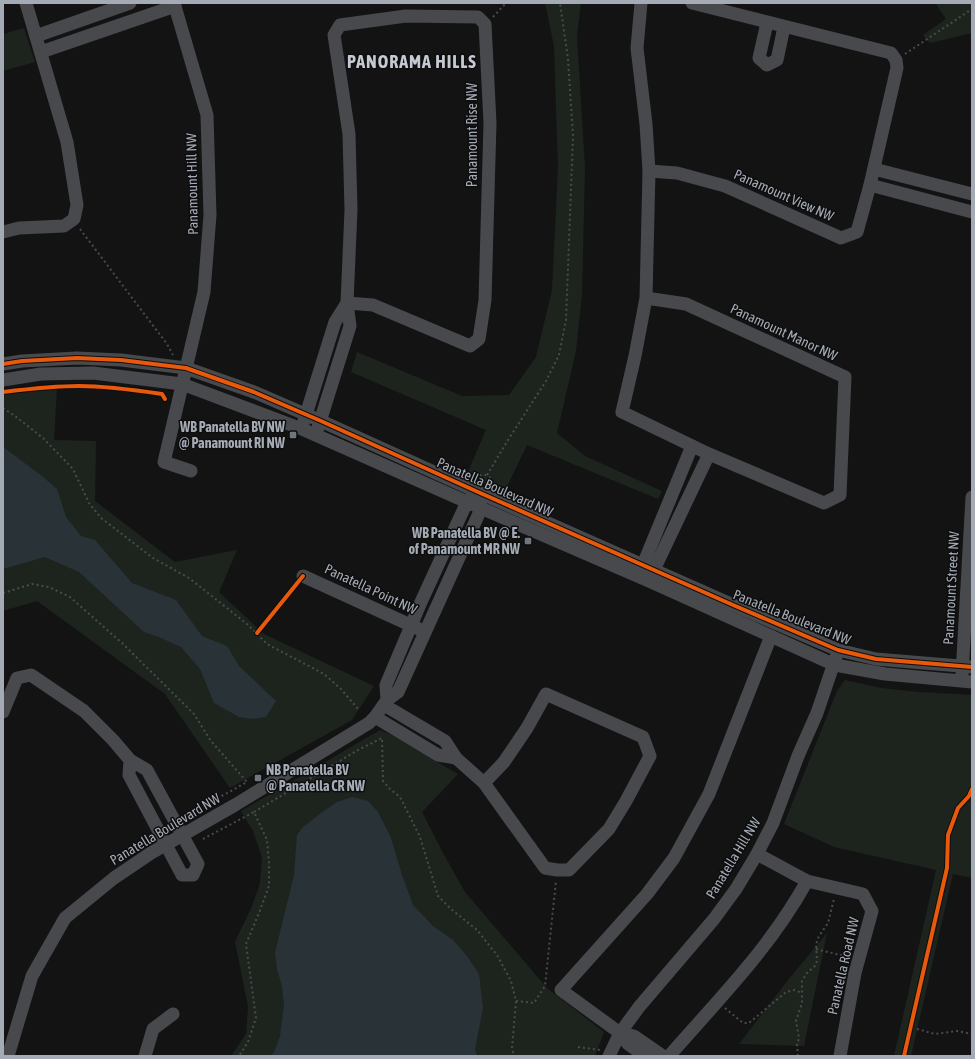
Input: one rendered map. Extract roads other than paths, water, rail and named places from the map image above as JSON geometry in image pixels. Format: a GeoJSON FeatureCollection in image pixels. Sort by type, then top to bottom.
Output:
{"type":"FeatureCollection","features":[{"type":"Feature","properties":{"kind":"street"},"geometry":{"type":"LineString","coordinates":[[3,232],[20,228],[64,226],[74,219],[77,205],[67,142],[26,3]]}},
{"type":"Feature","properties":{"kind":"street"},"geometry":{"type":"LineString","coordinates":[[36,36],[130,3]]}},
{"type":"Feature","properties":{"kind":"street"},"geometry":{"type":"LineString","coordinates":[[641,3],[637,48],[646,124],[649,171],[646,298]]}},
{"type":"Feature","properties":{"kind":"street"},"geometry":{"type":"LineString","coordinates":[[692,3],[784,27],[777,60],[767,65],[759,58],[767,23]]}},
{"type":"Feature","properties":{"kind":"street"},"geometry":{"type":"LineString","coordinates":[[41,52],[175,5]]}},
{"type":"Feature","properties":{"kind":"street","name":"Panamount Hill NW"},"geometry":{"type":"LineString","coordinates":[[175,5],[207,115],[210,207],[204,292],[164,462],[191,471]]}},
{"type":"Feature","properties":{"kind":"street","name":"Panamount Rise NW"},"geometry":{"type":"LineString","coordinates":[[406,16],[478,17],[485,24],[490,138],[485,300],[479,339],[470,346],[374,305],[347,303],[351,210],[349,134],[334,35],[340,25],[406,16]]}},
{"type":"Feature","properties":{"kind":"street","name":"Panamount View NW"},"geometry":{"type":"LineString","coordinates":[[649,171],[677,172],[726,186],[841,238],[857,232],[874,169],[897,68],[896,60],[891,53],[784,27]]}},
{"type":"Feature","properties":{"kind":"street"},"geometry":{"type":"LineString","coordinates":[[874,169],[972,194]]}},
{"type":"Feature","properties":{"kind":"street"},"geometry":{"type":"LineString","coordinates":[[870,185],[972,212]]}},
{"type":"Feature","properties":{"kind":"street","name":"Panamount Manor NW"},"geometry":{"type":"LineString","coordinates":[[646,298],[686,304],[845,377],[840,495],[824,503],[692,446],[622,412],[646,298]]}},
{"type":"Feature","properties":{"kind":"street"},"geometry":{"type":"LineString","coordinates":[[302,429],[335,322],[347,303]]}},
{"type":"Feature","properties":{"kind":"street"},"geometry":{"type":"LineString","coordinates":[[316,435],[350,326],[347,303]]}},
{"type":"Feature","properties":{"kind":"street","name":"Panatella Boulevard NW"},"geometry":{"type":"LineString","coordinates":[[3,364],[22,361],[77,358],[121,360],[186,368],[254,392],[306,414],[478,492],[646,573],[771,636],[835,665],[885,674],[967,682]]}},
{"type":"Feature","properties":{"kind":"street","name":"Panatella Boulevard NW"},"geometry":{"type":"LineString","coordinates":[[3,380],[41,374],[93,373],[182,384],[302,429],[481,508],[838,650],[876,659],[967,667]]}},
{"type":"Feature","properties":{"kind":"street"},"geometry":{"type":"LineString","coordinates":[[646,573],[692,446]]}},
{"type":"Feature","properties":{"kind":"street"},"geometry":{"type":"LineString","coordinates":[[646,573],[709,454]]}},
{"type":"Feature","properties":{"kind":"street","name":"Panatella Boulevard NW"},"geometry":{"type":"LineString","coordinates":[[386,702],[386,685],[412,625],[467,502],[478,492]]}},
{"type":"Feature","properties":{"kind":"street","name":"Panatella Boulevard NW"},"geometry":{"type":"LineString","coordinates":[[8,1056],[32,976],[64,918],[114,878],[166,843],[235,805],[363,727],[375,717],[386,702],[398,692],[481,508],[478,492]]}},
{"type":"Feature","properties":{"kind":"street","name":"Panamount Street NW"},"geometry":{"type":"LineString","coordinates":[[967,682],[972,497]]}},
{"type":"Feature","properties":{"kind":"street","name":"Panatella Point NW"},"geometry":{"type":"LineString","coordinates":[[303,576],[426,632]]}},
{"type":"Feature","properties":{"kind":"street"},"geometry":{"type":"LineString","coordinates":[[645,1056],[628,1044],[620,1033],[561,990],[647,894],[674,858],[709,794],[771,636]]}},
{"type":"Feature","properties":{"kind":"street","name":"Panatella Hill NW"},"geometry":{"type":"LineString","coordinates":[[610,1054],[620,1033],[639,1007],[714,919],[736,889],[757,854],[773,823],[798,756],[817,713],[835,665],[838,650]]}},
{"type":"Feature","properties":{"kind":"street"},"geometry":{"type":"LineString","coordinates":[[3,712],[17,678],[31,675],[84,711],[113,740],[130,760],[147,770],[198,864],[193,875],[182,875],[129,775],[130,760]]}},
{"type":"Feature","properties":{"kind":"street"},"geometry":{"type":"LineString","coordinates":[[386,702],[445,742],[456,758],[484,783],[546,868],[569,870],[609,830],[626,802],[650,756],[643,737],[546,694],[527,728],[504,762],[484,783]]}},
{"type":"Feature","properties":{"kind":"street"},"geometry":{"type":"LineString","coordinates":[[375,717],[438,755],[456,758]]}},
{"type":"Feature","properties":{"kind":"street","name":"Panatella Road NW"},"geometry":{"type":"LineString","coordinates":[[757,854],[806,881],[863,894],[872,911],[859,960],[840,1056]]}},
{"type":"Feature","properties":{"kind":"street"},"geometry":{"type":"LineString","coordinates":[[669,1056],[756,958],[791,909],[806,881]]}},
{"type":"Feature","properties":{"kind":"street"},"geometry":{"type":"LineString","coordinates":[[145,1056],[153,1029],[173,1014]]}},
{"type":"Feature","properties":{"kind":"street"},"geometry":{"type":"LineString","coordinates":[[620,1033],[634,1036],[663,1056]]}},
{"type":"Feature","properties":{"kind":"place","name":"WB Panatella BV NW @ Panamount RI NW"},"geometry":{"type":"Point","coordinates":[293,435]}},
{"type":"Feature","properties":{"kind":"place","name":"WB Panatella BV @ E. of Panamount MR NW"},"geometry":{"type":"Point","coordinates":[528,541]}},
{"type":"Feature","properties":{"kind":"place","name":"NB Panatella BV @ Panatella CR NW"},"geometry":{"type":"Point","coordinates":[258,778]}},
{"type":"Feature","properties":{"kind":"district","name":"PANORAMA HILLS"},"geometry":{"type":"Point","coordinates":[412,62]}}]}
